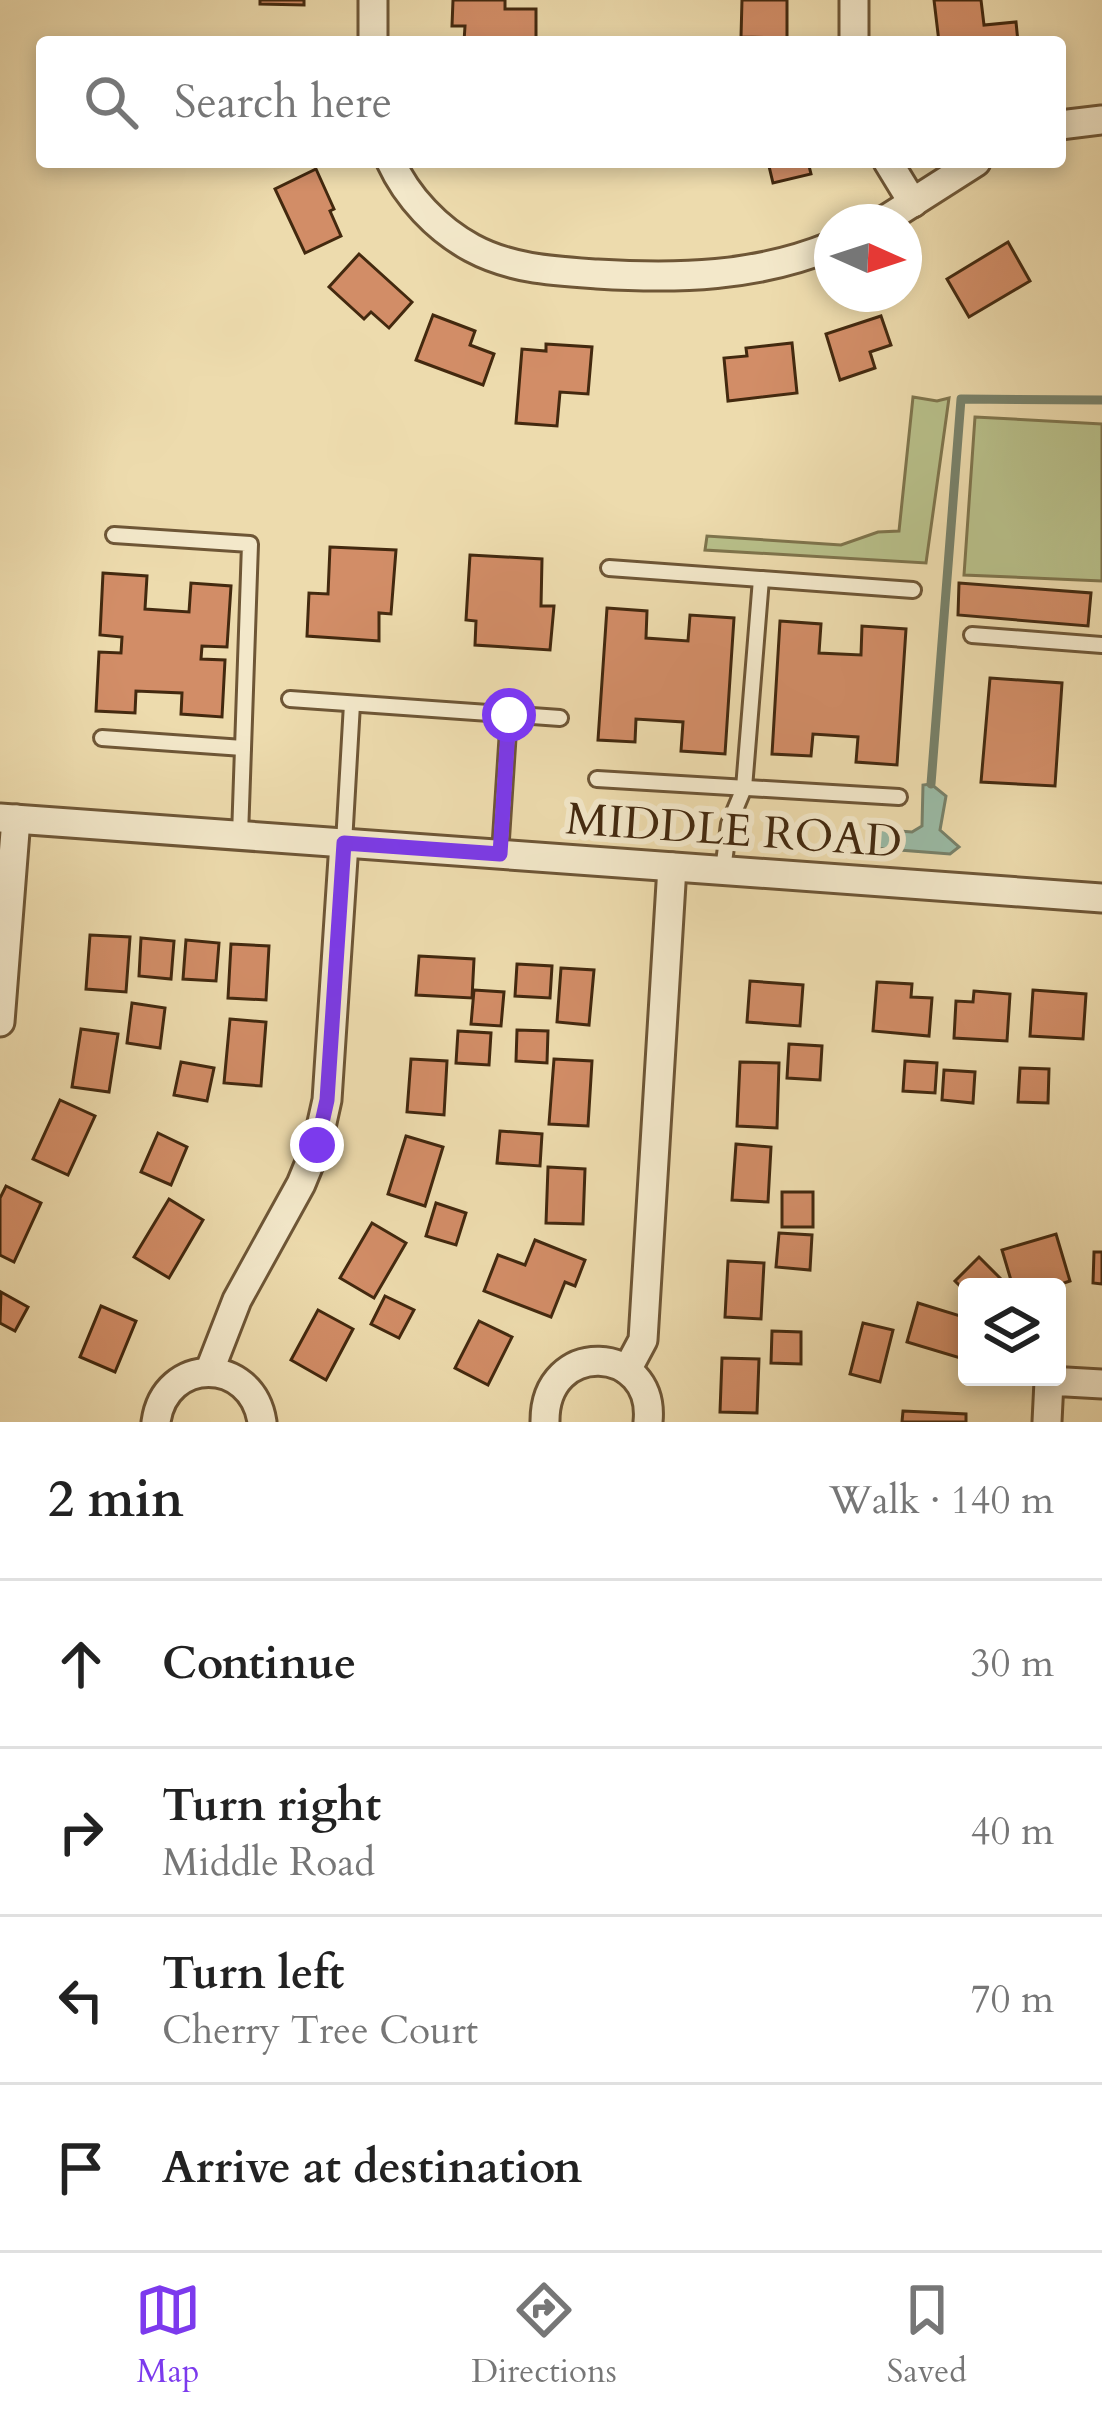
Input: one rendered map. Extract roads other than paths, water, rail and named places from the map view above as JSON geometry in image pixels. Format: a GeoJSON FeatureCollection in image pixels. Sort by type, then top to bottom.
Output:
{"type":"FeatureCollection","features":[{"type":"Feature","properties":{"kind":"street"},"geometry":{"type":"LineString","coordinates":[[373,0],[373,36]]}},
{"type":"Feature","properties":{"kind":"street"},"geometry":{"type":"LineString","coordinates":[[854,0],[854,36]]}},
{"type":"Feature","properties":{"kind":"street"},"geometry":{"type":"LineString","coordinates":[[1066,124],[1102,120]]}},
{"type":"Feature","properties":{"kind":"street"},"geometry":{"type":"LineString","coordinates":[[394,168],[412,198],[440,226],[470,247],[537,269],[664,278],[772,266],[814,252]]}},
{"type":"Feature","properties":{"kind":"street"},"geometry":{"type":"LineString","coordinates":[[892,168],[913,203],[967,168]]}},
{"type":"Feature","properties":{"kind":"street"},"geometry":{"type":"LineString","coordinates":[[0,1022],[8,819]]}},
{"type":"Feature","properties":{"kind":"street","name":"MIDDLE ROAD"},"geometry":{"type":"LineString","coordinates":[[8,819],[1102,898]]}},
{"type":"Feature","properties":{"kind":"street"},"geometry":{"type":"LineString","coordinates":[[209,1372],[237,1300],[301,1184],[317,1145],[327,1100],[344,843]]}},
{"type":"Feature","properties":{"kind":"street"},"geometry":{"type":"LineString","coordinates":[[627,1370],[643,1340],[672,867]]}},
{"type":"Feature","properties":{"kind":"street"},"geometry":{"type":"LineString","coordinates":[[545,1422],[551,1387],[563,1373],[594,1360],[611,1362],[640,1382],[647,1398],[648,1422]]}},
{"type":"Feature","properties":{"kind":"street"},"geometry":{"type":"LineString","coordinates":[[155,1422],[162,1398],[175,1384],[209,1372],[241,1383],[252,1395],[262,1422]]}},
{"type":"Feature","properties":{"kind":"street"},"geometry":{"type":"LineString","coordinates":[[1047,1422],[1049,1381],[1102,1384]]}},
{"type":"Feature","properties":{"kind":"lane"},"geometry":{"type":"LineString","coordinates":[[114,535],[250,544],[240,836]]}},
{"type":"Feature","properties":{"kind":"lane"},"geometry":{"type":"LineString","coordinates":[[609,568],[913,590]]}},
{"type":"Feature","properties":{"kind":"lane"},"geometry":{"type":"LineString","coordinates":[[724,871],[729,824],[744,788],[761,579]]}},
{"type":"Feature","properties":{"kind":"lane"},"geometry":{"type":"LineString","coordinates":[[972,635],[1102,645]]}},
{"type":"Feature","properties":{"kind":"lane"},"geometry":{"type":"LineString","coordinates":[[290,699],[560,718]]}},
{"type":"Feature","properties":{"kind":"lane"},"geometry":{"type":"LineString","coordinates":[[344,843],[352,704]]}},
{"type":"Feature","properties":{"kind":"lane"},"geometry":{"type":"LineString","coordinates":[[500,854],[509,715]]}},
{"type":"Feature","properties":{"kind":"lane"},"geometry":{"type":"LineString","coordinates":[[102,738],[243,748]]}},
{"type":"Feature","properties":{"kind":"lane"},"geometry":{"type":"LineString","coordinates":[[597,779],[899,797]]}},
{"type":"Feature","properties":{"kind":"waterway"},"geometry":{"type":"LineString","coordinates":[[931,784],[961,399],[1102,400]]}}]}
